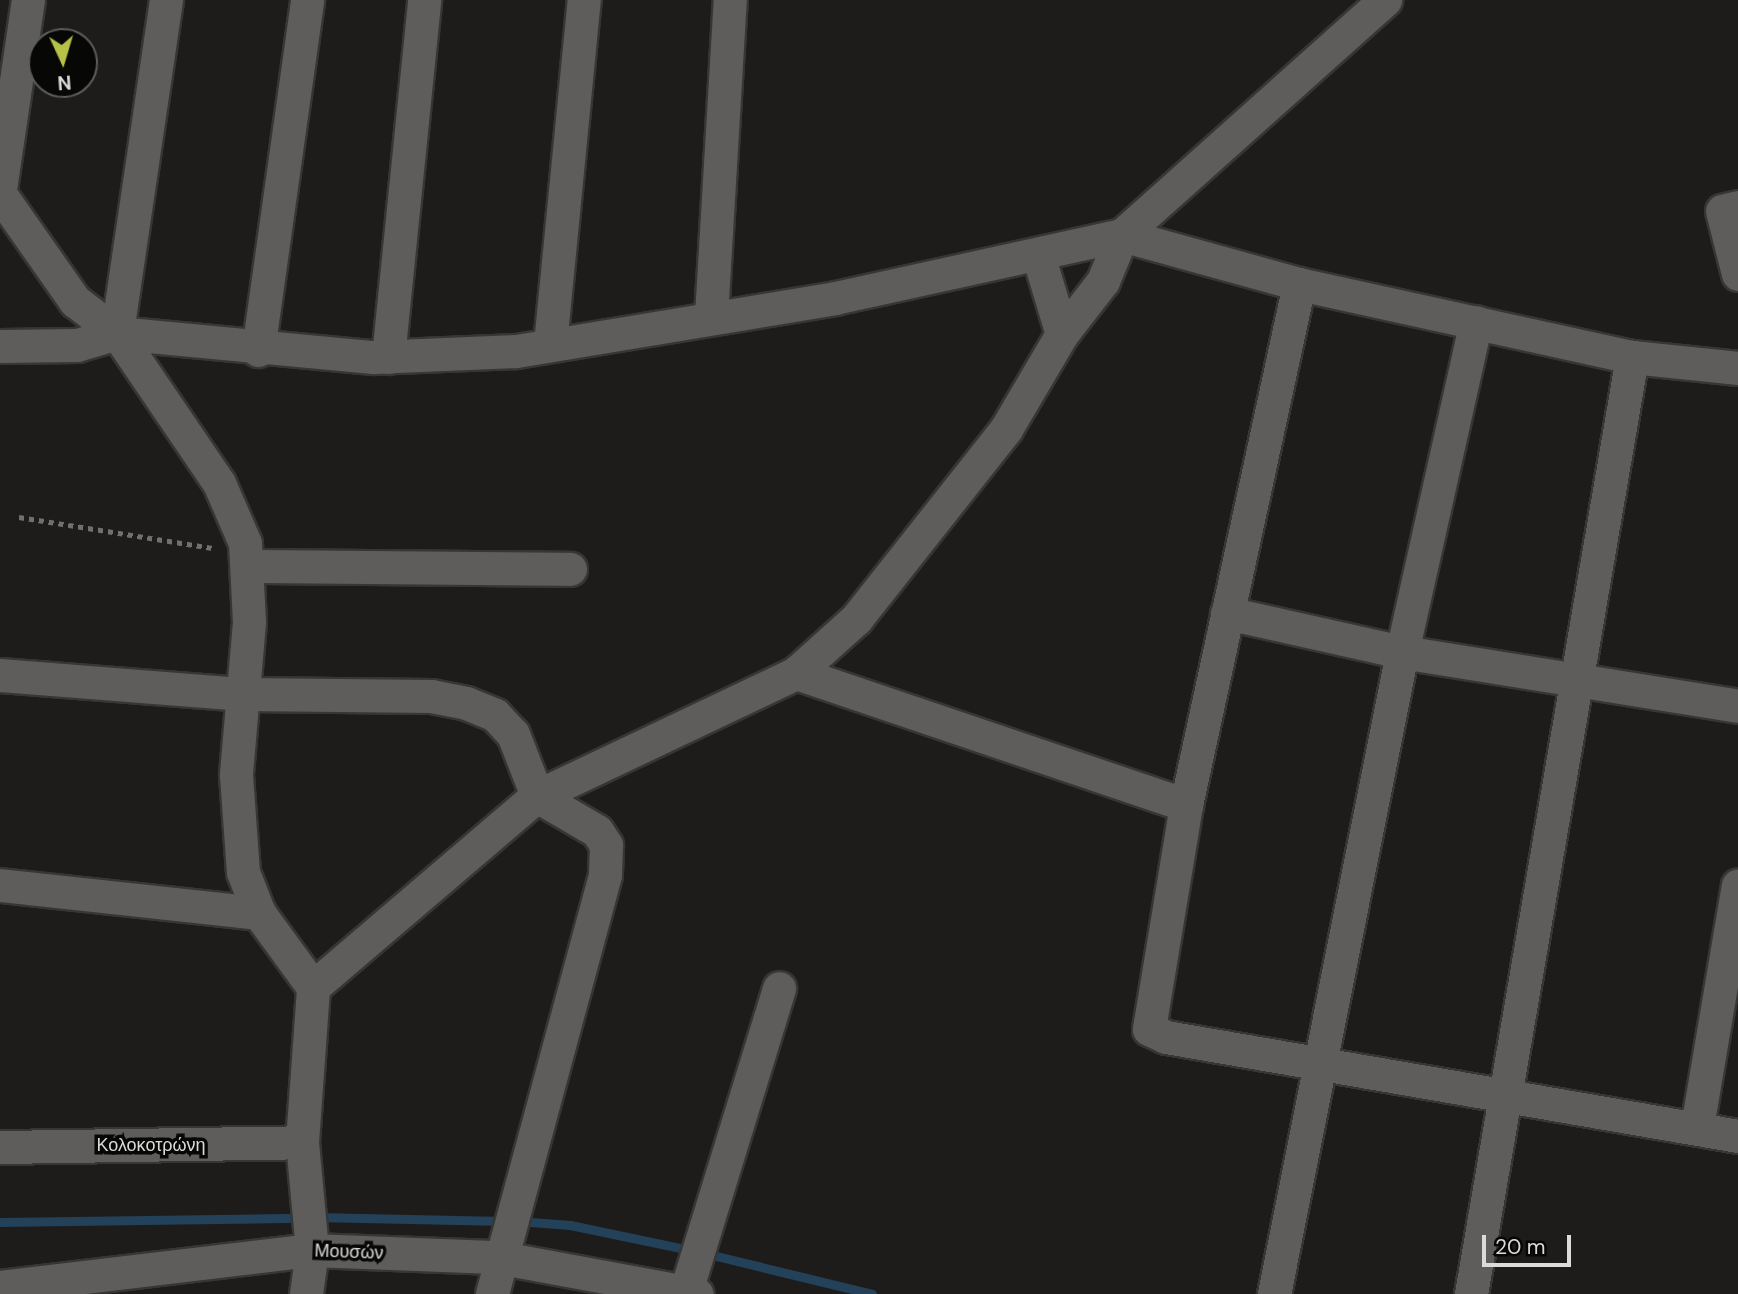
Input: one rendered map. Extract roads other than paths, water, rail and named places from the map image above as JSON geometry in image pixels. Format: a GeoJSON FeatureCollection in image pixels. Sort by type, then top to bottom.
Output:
{"type":"FeatureCollection","features":[{"type":"Feature","properties":{"kind":"street"},"geometry":{"type":"LineString","coordinates":[[28,0],[0,191],[75,301],[117,333],[219,482],[247,555],[243,694],[236,775],[241,848],[259,913],[313,987],[302,1142],[311,1242],[306,1294]]}},
{"type":"Feature","properties":{"kind":"street"},"geometry":{"type":"LineString","coordinates":[[117,333],[166,0]]}},
{"type":"Feature","properties":{"kind":"street"},"geometry":{"type":"LineString","coordinates":[[258,350],[307,0]]}},
{"type":"Feature","properties":{"kind":"street"},"geometry":{"type":"LineString","coordinates":[[388,356],[424,0]]}},
{"type":"Feature","properties":{"kind":"street"},"geometry":{"type":"LineString","coordinates":[[550,344],[584,0]]}},
{"type":"Feature","properties":{"kind":"street"},"geometry":{"type":"LineString","coordinates":[[711,316],[730,0]]}},
{"type":"Feature","properties":{"kind":"street"},"geometry":{"type":"LineString","coordinates":[[313,987],[537,796],[796,673],[856,619],[918,548],[1006,429],[1062,334],[1103,281],[1122,235],[1385,0]]}},
{"type":"Feature","properties":{"kind":"street"},"geometry":{"type":"LineString","coordinates":[[1738,207],[1722,211],[1738,274]]}},
{"type":"Feature","properties":{"kind":"street"},"geometry":{"type":"LineString","coordinates":[[0,346],[77,345],[117,333],[258,350],[388,356],[550,344],[1040,258],[1122,235],[1299,285],[1632,357],[1738,368]]}},
{"type":"Feature","properties":{"kind":"street"},"geometry":{"type":"LineString","coordinates":[[1040,258],[1062,334]]}},
{"type":"Feature","properties":{"kind":"street"},"geometry":{"type":"LineString","coordinates":[[1299,285],[1186,805],[1149,1029],[1319,1065],[1506,1094],[1738,1136]]}},
{"type":"Feature","properties":{"kind":"street"},"geometry":{"type":"LineString","coordinates":[[1274,1294],[1402,652],[1476,322]]}},
{"type":"Feature","properties":{"kind":"street"},"geometry":{"type":"LineString","coordinates":[[1471,1294],[1574,682],[1632,357]]}},
{"type":"Feature","properties":{"kind":"street"},"geometry":{"type":"LineString","coordinates":[[247,555],[570,569]]}},
{"type":"Feature","properties":{"kind":"street"},"geometry":{"type":"LineString","coordinates":[[1227,613],[1402,652],[1574,682],[1738,706]]}},
{"type":"Feature","properties":{"kind":"street"},"geometry":{"type":"LineString","coordinates":[[796,673],[1186,805]]}},
{"type":"Feature","properties":{"kind":"street"},"geometry":{"type":"LineString","coordinates":[[0,675],[243,694],[431,696],[466,703],[495,715],[513,733],[537,796],[597,831],[607,860],[497,1257],[492,1294]]}},
{"type":"Feature","properties":{"kind":"street"},"geometry":{"type":"LineString","coordinates":[[0,885],[259,913]]}},
{"type":"Feature","properties":{"kind":"street"},"geometry":{"type":"LineString","coordinates":[[1697,1127],[1738,885]]}},
{"type":"Feature","properties":{"kind":"street"},"geometry":{"type":"LineString","coordinates":[[690,1293],[779,988]]}},
{"type":"Feature","properties":{"kind":"street","name":"Κολοκοτρώνη"},"geometry":{"type":"LineString","coordinates":[[0,1147],[302,1142]]}},
{"type":"Feature","properties":{"kind":"street","name":"Μουσών"},"geometry":{"type":"LineString","coordinates":[[0,1287],[127,1282],[311,1242],[497,1257],[690,1293]]}},
{"type":"Feature","properties":{"kind":"waterway"},"geometry":{"type":"LineString","coordinates":[[315,1217],[504,1221]]}},
{"type":"Feature","properties":{"kind":"waterway"},"geometry":{"type":"LineString","coordinates":[[0,1222],[301,1218]]}},
{"type":"Feature","properties":{"kind":"waterway"},"geometry":{"type":"LineString","coordinates":[[518,1221],[570,1225],[690,1250]]}},
{"type":"Feature","properties":{"kind":"waterway"},"geometry":{"type":"LineString","coordinates":[[704,1253],[872,1294]]}}]}
